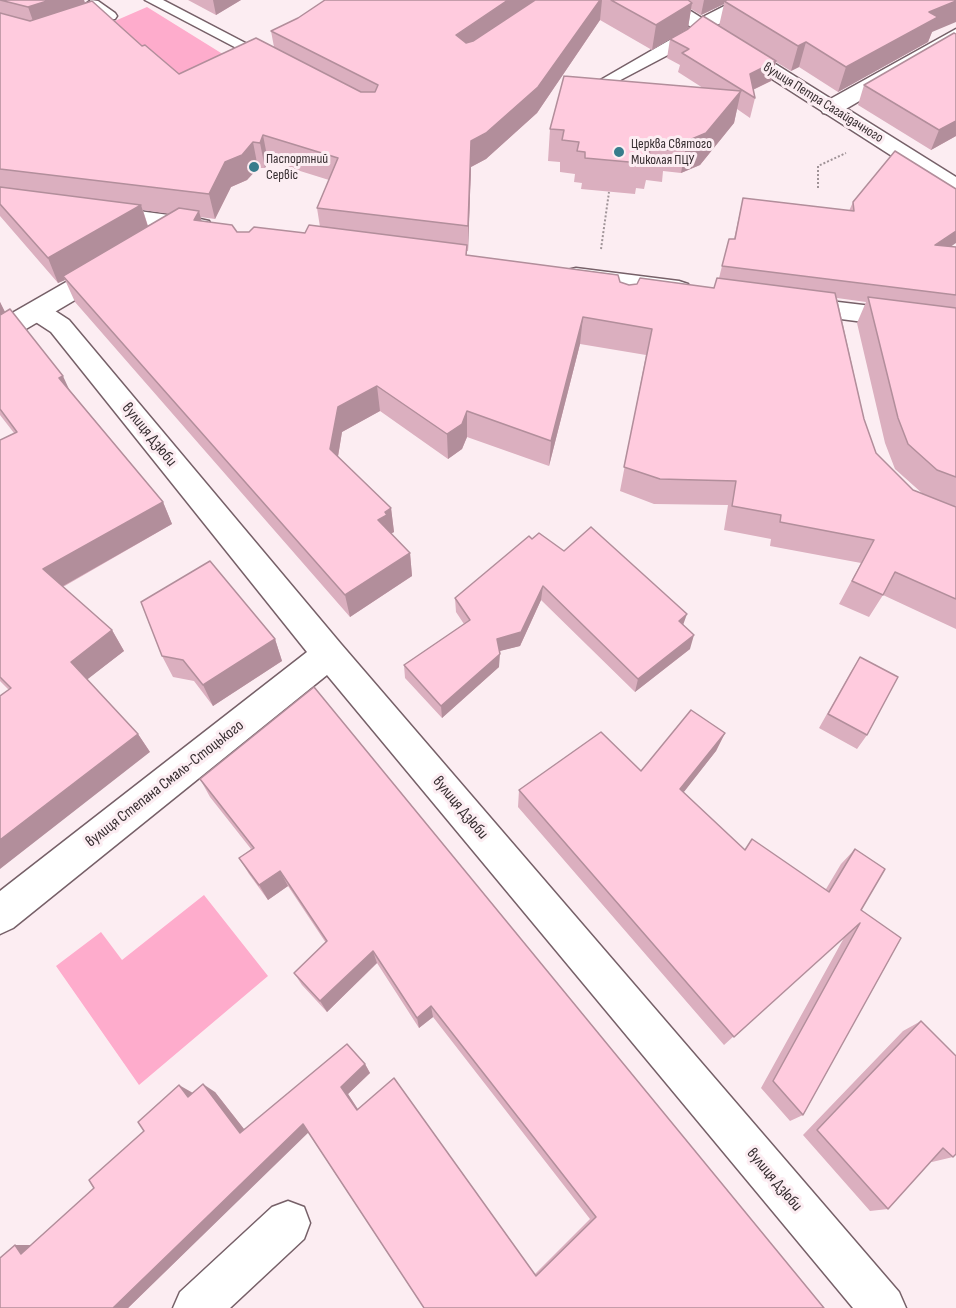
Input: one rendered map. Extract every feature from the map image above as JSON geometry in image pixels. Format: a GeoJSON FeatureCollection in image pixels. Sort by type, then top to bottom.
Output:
{"type":"FeatureCollection","features":[{"type":"Feature","properties":{"kind":"street","name":"вулиця Петра Сагайдачного"},"geometry":{"type":"LineString","coordinates":[[659,0],[956,187]]}},
{"type":"Feature","properties":{"kind":"street"},"geometry":{"type":"LineString","coordinates":[[700,26],[752,0]]}},
{"type":"Feature","properties":{"kind":"street"},"geometry":{"type":"LineString","coordinates":[[831,108],[956,35]]}},
{"type":"Feature","properties":{"kind":"street"},"geometry":{"type":"LineString","coordinates":[[80,211],[225,231]]}},
{"type":"Feature","properties":{"kind":"street"},"geometry":{"type":"LineString","coordinates":[[0,332],[183,224]]}},
{"type":"Feature","properties":{"kind":"street"},"geometry":{"type":"LineString","coordinates":[[549,273],[596,279],[627,293],[698,292]]}},
{"type":"Feature","properties":{"kind":"street"},"geometry":{"type":"LineString","coordinates":[[777,303],[842,323],[956,325]]}},
{"type":"Feature","properties":{"kind":"street","name":"вулиця Дзюби"},"geometry":{"type":"LineString","coordinates":[[37,311],[60,326],[329,654],[883,1308]]}},
{"type":"Feature","properties":{"kind":"street","name":"вулиця Степана Смаль-Стоцького"},"geometry":{"type":"LineString","coordinates":[[0,915],[329,654]]}},
{"type":"Feature","properties":{"kind":"street"},"geometry":{"type":"LineString","coordinates":[[196,1308],[288,1223]]}},
{"type":"Feature","properties":{"kind":"lane"},"geometry":{"type":"LineString","coordinates":[[89,22],[110,16],[93,4],[104,0]]}},
{"type":"Feature","properties":{"kind":"lane"},"geometry":{"type":"LineString","coordinates":[[152,0],[288,69]]}},
{"type":"Feature","properties":{"kind":"lane"},"geometry":{"type":"LineString","coordinates":[[605,82],[678,44],[700,26]]}},
{"type":"Feature","properties":{"kind":"path"},"geometry":{"type":"LineString","coordinates":[[818,188],[818,166],[849,152],[851,121]]}},
{"type":"Feature","properties":{"kind":"path"},"geometry":{"type":"LineString","coordinates":[[596,279],[609,192]]}},
{"type":"Feature","properties":{"kind":"shaded area"},"geometry":{"type":"Polygon","coordinates":[[[147,7],[242,66],[188,92],[101,27],[147,7]]]}},
{"type":"Feature","properties":{"kind":"shaded area"},"geometry":{"type":"Polygon","coordinates":[[[204,895],[268,976],[139,1085],[56,966],[101,932],[122,960],[204,895]]]}},
{"type":"Feature","properties":{"kind":"building"},"geometry":{"type":"Polygon","coordinates":[[[0,0],[50,0],[28,7],[0,0]]]}},
{"type":"Feature","properties":{"kind":"building"},"geometry":{"type":"Polygon","coordinates":[[[325,0],[508,0],[456,35],[466,43],[473,41],[535,0],[600,0],[538,87],[486,133],[471,141],[468,226],[317,208],[338,158],[263,135],[260,143],[253,142],[242,155],[225,162],[209,194],[0,169],[0,13],[30,21],[92,1],[142,46],[145,45],[179,74],[256,38],[361,92],[375,92],[378,85],[271,31],[298,18],[325,0]]]}},
{"type":"Feature","properties":{"kind":"building"},"geometry":{"type":"Polygon","coordinates":[[[611,0],[688,0],[692,3],[656,25],[611,0]]]}},
{"type":"Feature","properties":{"kind":"building"},"geometry":{"type":"Polygon","coordinates":[[[724,1],[956,1],[929,12],[938,17],[846,67],[806,42],[798,46],[724,1]]]}},
{"type":"Feature","properties":{"kind":"building"},"geometry":{"type":"Polygon","coordinates":[[[703,16],[776,61],[750,74],[755,98],[682,53],[689,49],[670,39],[688,29],[703,16]]]}},
{"type":"Feature","properties":{"kind":"building"},"geometry":{"type":"Polygon","coordinates":[[[954,33],[956,34],[956,121],[939,130],[864,85],[954,33]]]}},
{"type":"Feature","properties":{"kind":"building"},"geometry":{"type":"Polygon","coordinates":[[[564,76],[741,91],[706,133],[687,141],[668,139],[667,150],[650,148],[649,157],[641,157],[640,163],[585,158],[585,152],[577,151],[579,142],[562,140],[564,130],[550,129],[564,76]]]}},
{"type":"Feature","properties":{"kind":"building"},"geometry":{"type":"Polygon","coordinates":[[[895,151],[956,189],[956,231],[935,245],[956,247],[956,295],[722,266],[729,239],[735,239],[743,198],[854,211],[853,202],[895,151]]]}},
{"type":"Feature","properties":{"kind":"building"},"geometry":{"type":"Polygon","coordinates":[[[0,187],[141,205],[48,258],[0,204],[0,187]]]}},
{"type":"Feature","properties":{"kind":"building"},"geometry":{"type":"Polygon","coordinates":[[[179,208],[199,211],[194,220],[232,225],[237,232],[249,232],[254,227],[305,233],[309,225],[467,245],[466,255],[618,275],[620,282],[629,285],[637,284],[640,278],[714,288],[717,278],[835,293],[864,419],[876,453],[913,490],[956,507],[956,599],[895,572],[883,595],[852,581],[874,540],[780,522],[781,515],[732,506],[736,481],[660,479],[624,467],[652,329],[583,317],[551,441],[467,411],[462,424],[447,434],[377,386],[338,407],[330,449],[391,508],[385,512],[387,515],[378,520],[410,553],[345,595],[63,276],[179,208]]]}},
{"type":"Feature","properties":{"kind":"building"},"geometry":{"type":"Polygon","coordinates":[[[868,297],[956,308],[956,477],[937,470],[908,444],[898,418],[868,297]]]}},
{"type":"Feature","properties":{"kind":"building"},"geometry":{"type":"Polygon","coordinates":[[[10,309],[63,376],[59,378],[163,502],[43,569],[112,630],[71,662],[138,734],[0,840],[0,696],[11,688],[0,677],[0,440],[17,432],[0,409],[0,315],[10,309]]]}},
{"type":"Feature","properties":{"kind":"building"},"geometry":{"type":"Polygon","coordinates":[[[591,527],[687,614],[679,621],[694,635],[638,679],[543,586],[521,632],[497,639],[500,654],[441,706],[404,665],[470,620],[455,598],[529,536],[532,539],[539,533],[564,551],[591,527]]]}},
{"type":"Feature","properties":{"kind":"building"},"geometry":{"type":"Polygon","coordinates":[[[210,561],[275,639],[203,685],[183,660],[162,656],[141,602],[210,561]]]}},
{"type":"Feature","properties":{"kind":"building"},"geometry":{"type":"Polygon","coordinates":[[[860,657],[898,677],[867,735],[828,714],[860,657]]]}},
{"type":"Feature","properties":{"kind":"building"},"geometry":{"type":"Polygon","coordinates":[[[314,687],[824,1308],[424,1308],[303,1124],[113,1308],[0,1308],[0,1258],[15,1245],[21,1254],[94,1188],[89,1180],[144,1131],[138,1122],[179,1085],[188,1097],[203,1084],[240,1133],[347,1044],[365,1064],[341,1087],[357,1110],[394,1078],[536,1276],[596,1217],[431,1006],[417,1018],[373,951],[320,1001],[294,973],[327,941],[280,871],[259,885],[239,858],[254,848],[200,779],[314,687]]]}},
{"type":"Feature","properties":{"kind":"building"},"geometry":{"type":"Polygon","coordinates":[[[691,710],[725,733],[680,789],[745,850],[752,839],[829,892],[855,849],[885,869],[861,910],[901,938],[803,1115],[773,1081],[860,923],[734,1037],[519,790],[601,732],[641,771],[691,710]]]}},
{"type":"Feature","properties":{"kind":"building"},"geometry":{"type":"Polygon","coordinates":[[[921,1021],[956,1056],[956,1154],[953,1157],[943,1148],[888,1209],[817,1130],[921,1021]]]}},
{"type":"Feature","properties":{"kind":"place","name":"Церква Святого Миколая ПЦУ"},"geometry":{"type":"Point","coordinates":[619,152]}},
{"type":"Feature","properties":{"kind":"place","name":"Паспортний Сервіс"},"geometry":{"type":"Point","coordinates":[254,167]}}]}
